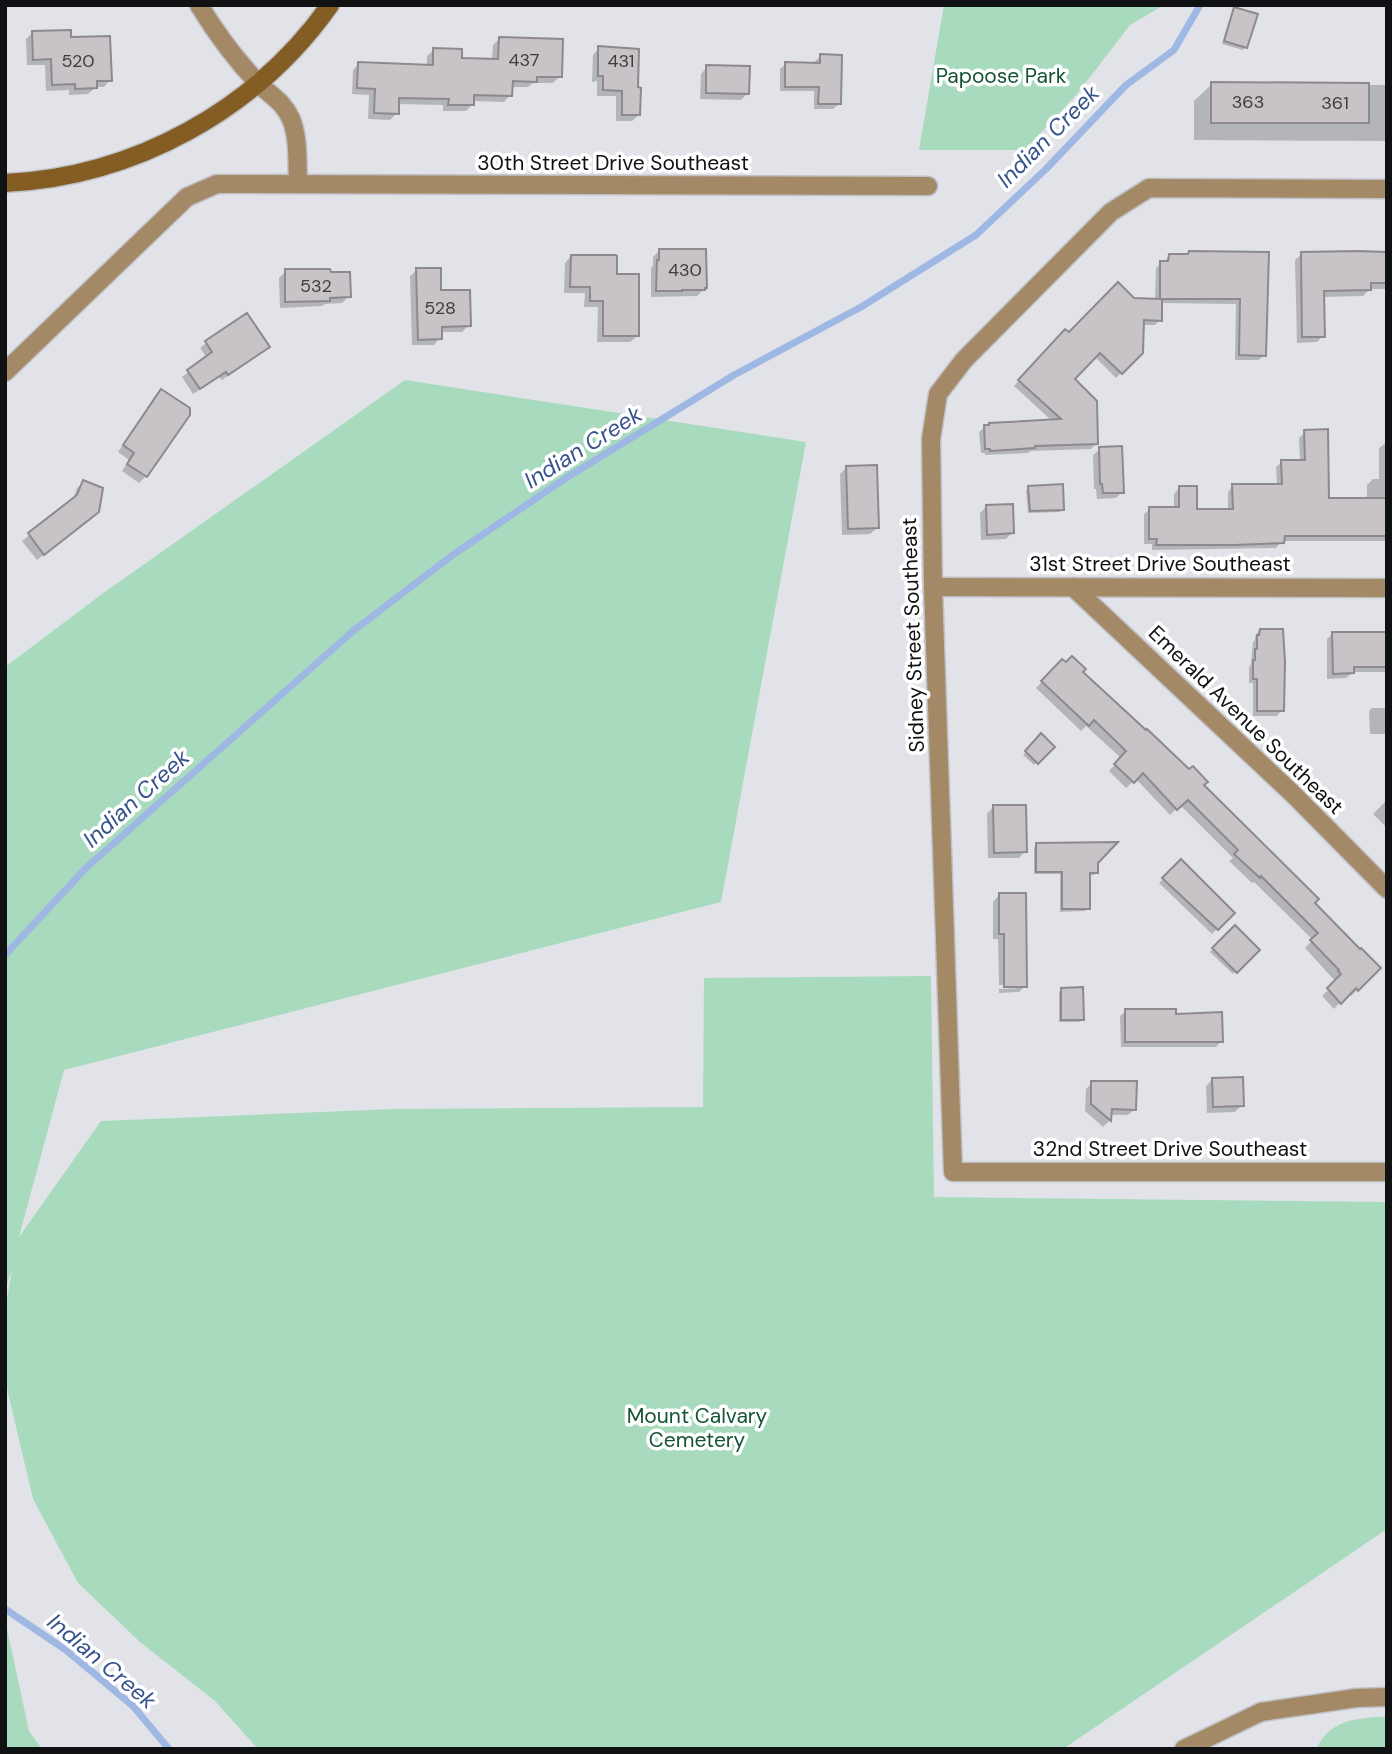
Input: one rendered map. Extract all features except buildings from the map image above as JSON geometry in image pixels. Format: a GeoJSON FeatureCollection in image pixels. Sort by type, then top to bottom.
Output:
{"type":"FeatureCollection","features":[{"type":"Feature","properties":{"kind":"main road"},"geometry":{"type":"LineString","coordinates":[[5,183],[57,178],[114,163],[155,148],[192,130],[259,84],[309,33],[330,5]]}},
{"type":"Feature","properties":{"kind":"street"},"geometry":{"type":"LineString","coordinates":[[199,5],[213,28],[259,84],[281,102],[296,136],[298,184]]}},
{"type":"Feature","properties":{"kind":"street","name":"30th Street Drive Southeast"},"geometry":{"type":"LineString","coordinates":[[5,372],[187,197],[217,184],[928,186]]}},
{"type":"Feature","properties":{"kind":"street","name":"Sidney Street Southeast"},"geometry":{"type":"LineString","coordinates":[[953,1172],[933,587],[931,439],[938,394],[964,360],[1111,212],[1149,188],[1387,189]]}},
{"type":"Feature","properties":{"kind":"street","name":"31st Street Drive Southeast"},"geometry":{"type":"LineString","coordinates":[[933,587],[1387,588]]}},
{"type":"Feature","properties":{"kind":"street","name":"Emerald Avenue Southeast"},"geometry":{"type":"LineString","coordinates":[[1073,587],[1294,795],[1387,889]]}},
{"type":"Feature","properties":{"kind":"street","name":"32nd Street Drive Southeast"},"geometry":{"type":"LineString","coordinates":[[953,1172],[1387,1172]]}},
{"type":"Feature","properties":{"kind":"street"},"geometry":{"type":"LineString","coordinates":[[1184,1749],[1261,1712],[1356,1698],[1387,1697]]}},
{"type":"Feature","properties":{"kind":"green space","name":"Papoose Park"},"geometry":{"type":"Polygon","coordinates":[[[944,5],[1164,5],[1130,25],[1077,94],[1025,150],[919,150],[944,5]]]}},
{"type":"Feature","properties":{"kind":"green space","name":"Mount Calvary Cemetery"},"geometry":{"type":"Polygon","coordinates":[[[405,380],[806,442],[721,902],[64,1070],[19,1237],[101,1121],[393,1109],[703,1107],[704,978],[931,976],[934,1197],[1387,1202],[1387,1529],[1063,1749],[258,1749],[215,1701],[140,1642],[78,1583],[33,1499],[5,1380],[5,1311],[12,1270],[5,1289],[5,667],[102,594],[405,380]]]}},
{"type":"Feature","properties":{"kind":"green space"},"geometry":{"type":"Polygon","coordinates":[[[5,1619],[29,1731],[42,1749],[5,1749],[5,1619]]]}},
{"type":"Feature","properties":{"kind":"green space"},"geometry":{"type":"Polygon","coordinates":[[[1387,1717],[1387,1749],[1316,1749],[1327,1733],[1340,1724],[1387,1717]]]}},
{"type":"Feature","properties":{"kind":"waterway","name":"Indian Creek"},"geometry":{"type":"LineString","coordinates":[[5,955],[86,868],[353,631],[454,554],[566,478],[734,375],[861,307],[976,235],[1046,169],[1126,85],[1174,50],[1200,5]]}},
{"type":"Feature","properties":{"kind":"waterway","name":"Indian Creek"},"geometry":{"type":"LineString","coordinates":[[5,1609],[66,1650],[133,1706],[169,1749]]}}]}
